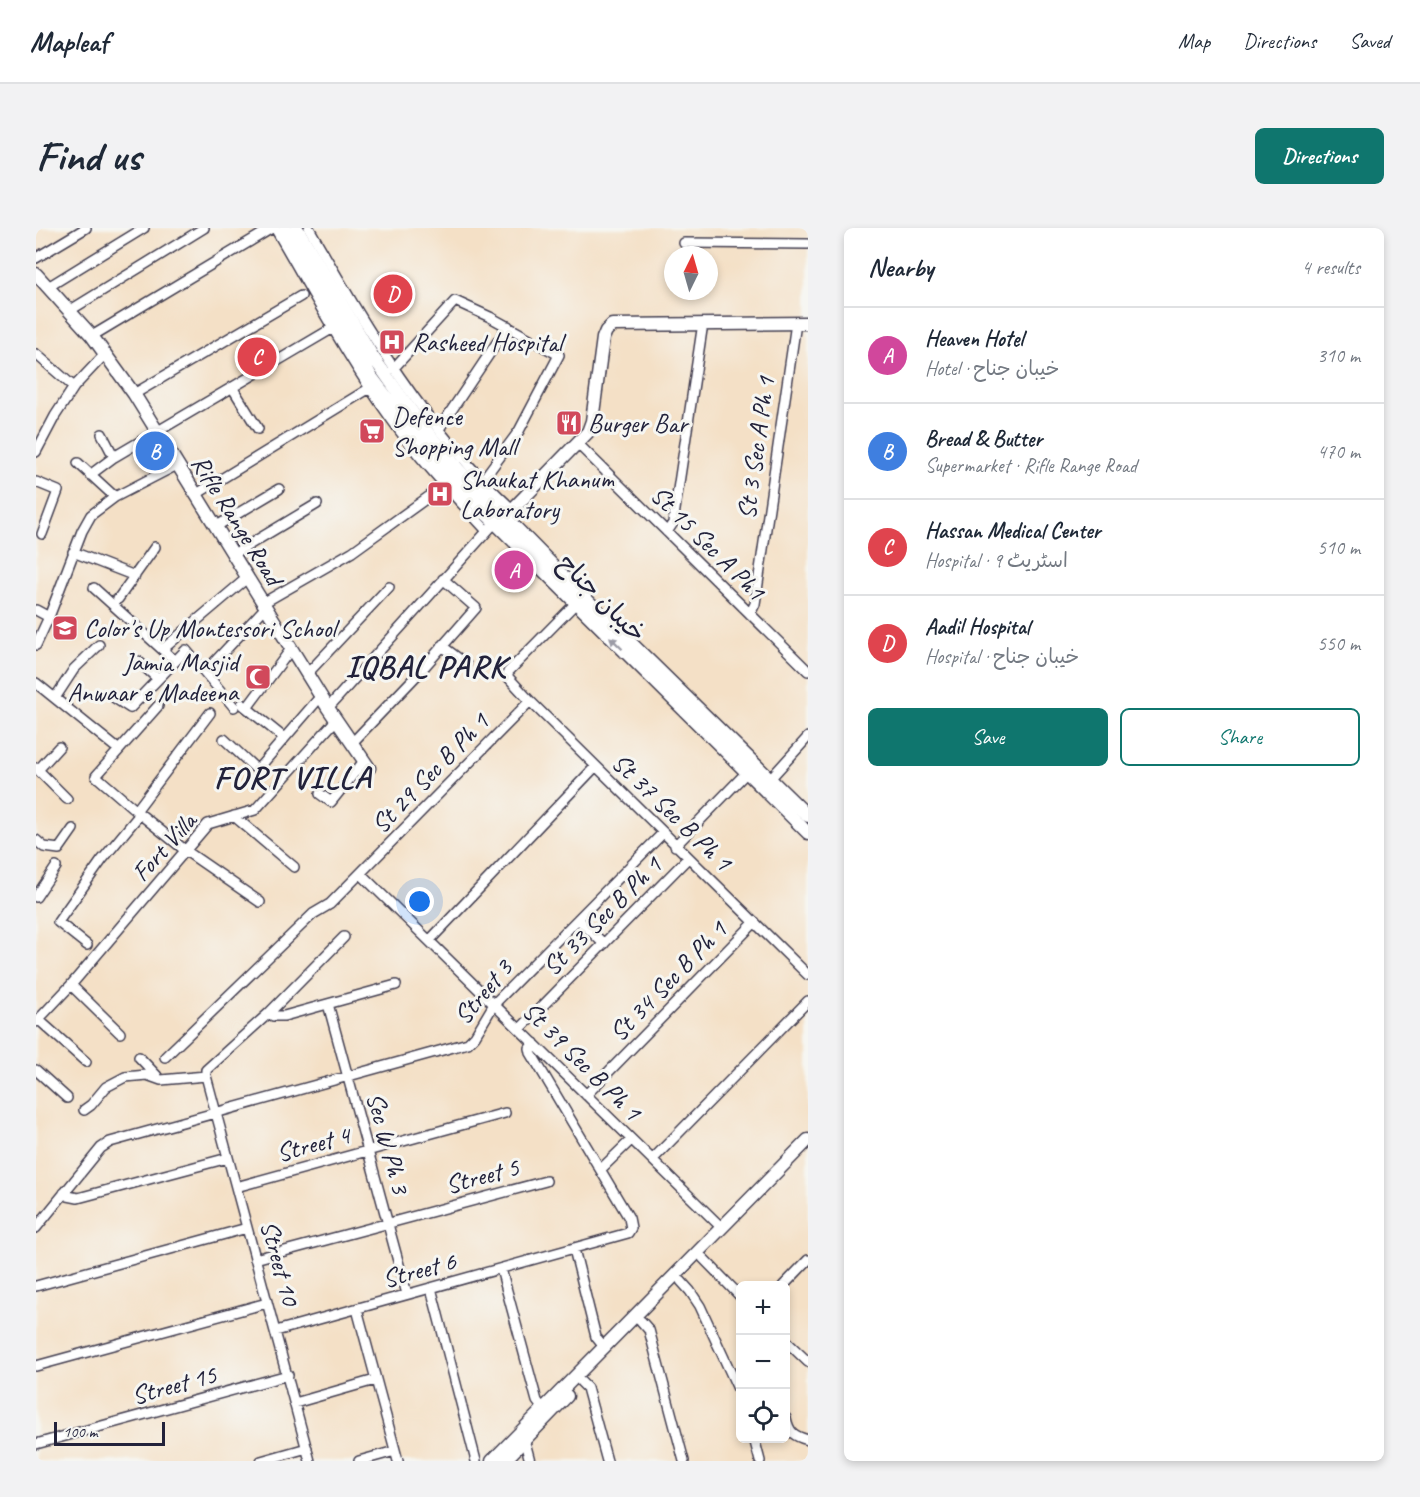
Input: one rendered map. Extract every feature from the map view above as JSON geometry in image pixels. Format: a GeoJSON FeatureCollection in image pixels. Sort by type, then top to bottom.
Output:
{"type":"FeatureCollection","features":[{"type":"Feature","properties":{"kind":"main road","name":"خیبان جناح"},"geometry":{"type":"LineString","coordinates":[[285,228],[371,375],[425,448],[456,483],[500,520],[769,780],[802,816],[808,833]]}},
{"type":"Feature","properties":{"kind":"main road","name":"خیبان جناح"},"geometry":{"type":"LineString","coordinates":[[297,228],[373,357],[396,390],[500,520],[575,604],[747,772],[802,816]]}},
{"type":"Feature","properties":{"kind":"main road","name":"Rifle Range Road"},"geometry":{"type":"LineString","coordinates":[[36,274],[106,352],[134,393],[328,708],[367,764]]}},
{"type":"Feature","properties":{"kind":"main road"},"geometry":{"type":"LineString","coordinates":[[500,520],[578,444],[591,427],[603,338],[612,325],[802,323]]}},
{"type":"Feature","properties":{"kind":"main road"},"geometry":{"type":"LineString","coordinates":[[802,816],[808,843]]}},
{"type":"Feature","properties":{"kind":"main road"},"geometry":{"type":"LineString","coordinates":[[492,1461],[808,1140]]}},
{"type":"Feature","properties":{"kind":"main road"},"geometry":{"type":"LineString","coordinates":[[504,1461],[808,1152]]}},
{"type":"Feature","properties":{"kind":"street"},"geometry":{"type":"LineString","coordinates":[[36,258],[86,228]]}},
{"type":"Feature","properties":{"kind":"street"},"geometry":{"type":"LineString","coordinates":[[48,287],[144,228]]}},
{"type":"Feature","properties":{"kind":"street"},"geometry":{"type":"LineString","coordinates":[[69,310],[204,228]]}},
{"type":"Feature","properties":{"kind":"street"},"geometry":{"type":"LineString","coordinates":[[92,336],[273,228],[370,388],[418,454],[445,485],[500,520]]}},
{"type":"Feature","properties":{"kind":"street"},"geometry":{"type":"LineString","coordinates":[[309,228],[393,369],[482,481],[500,520]]}},
{"type":"Feature","properties":{"kind":"street"},"geometry":{"type":"LineString","coordinates":[[684,243],[808,244]]}},
{"type":"Feature","properties":{"kind":"street"},"geometry":{"type":"LineString","coordinates":[[134,393],[302,296]]}},
{"type":"Feature","properties":{"kind":"street"},"geometry":{"type":"LineString","coordinates":[[393,369],[455,301],[508,326],[559,356],[519,431],[482,481]]}},
{"type":"Feature","properties":{"kind":"street"},"geometry":{"type":"LineString","coordinates":[[667,532],[673,523],[703,323]]}},
{"type":"Feature","properties":{"kind":"street","name":"St 3 Sec A Ph 1"},"geometry":{"type":"LineString","coordinates":[[750,614],[755,604],[802,323]]}},
{"type":"Feature","properties":{"kind":"street"},"geometry":{"type":"LineString","coordinates":[[439,429],[508,326]]}},
{"type":"Feature","properties":{"kind":"street"},"geometry":{"type":"LineString","coordinates":[[90,475],[114,457],[333,328]]}},
{"type":"Feature","properties":{"kind":"street"},"geometry":{"type":"LineString","coordinates":[[36,452],[74,387],[106,352]]}},
{"type":"Feature","properties":{"kind":"street"},"geometry":{"type":"LineString","coordinates":[[36,368],[39,356],[74,387]]}},
{"type":"Feature","properties":{"kind":"street"},"geometry":{"type":"LineString","coordinates":[[232,387],[258,429]]}},
{"type":"Feature","properties":{"kind":"street"},"geometry":{"type":"LineString","coordinates":[[195,495],[370,388]]}},
{"type":"Feature","properties":{"kind":"street"},"geometry":{"type":"LineString","coordinates":[[102,434],[114,457]]}},
{"type":"Feature","properties":{"kind":"street","name":"St 15 Sec A Ph1"},"geometry":{"type":"LineString","coordinates":[[578,444],[808,671]]}},
{"type":"Feature","properties":{"kind":"street"},"geometry":{"type":"LineString","coordinates":[[78,463],[115,497]]}},
{"type":"Feature","properties":{"kind":"street"},"geometry":{"type":"LineString","coordinates":[[36,645],[50,618],[73,552],[92,515],[115,497],[177,465]]}},
{"type":"Feature","properties":{"kind":"street"},"geometry":{"type":"LineString","coordinates":[[36,482],[58,491],[42,534]]}},
{"type":"Feature","properties":{"kind":"street"},"geometry":{"type":"LineString","coordinates":[[204,672],[264,605],[352,552],[445,485]]}},
{"type":"Feature","properties":{"kind":"street"},"geometry":{"type":"LineString","coordinates":[[215,526],[279,489]]}},
{"type":"Feature","properties":{"kind":"street"},"geometry":{"type":"LineString","coordinates":[[232,555],[317,504]]}},
{"type":"Feature","properties":{"kind":"street"},"geometry":{"type":"LineString","coordinates":[[328,708],[443,579],[500,520]]}},
{"type":"Feature","properties":{"kind":"street"},"geometry":{"type":"LineString","coordinates":[[118,599],[155,547]]}},
{"type":"Feature","properties":{"kind":"street"},"geometry":{"type":"LineString","coordinates":[[73,552],[135,576]]}},
{"type":"Feature","properties":{"kind":"street"},"geometry":{"type":"LineString","coordinates":[[162,649],[247,578]]}},
{"type":"Feature","properties":{"kind":"street"},"geometry":{"type":"LineString","coordinates":[[352,743],[476,608],[443,579]]}},
{"type":"Feature","properties":{"kind":"street"},"geometry":{"type":"LineString","coordinates":[[307,674],[389,587]]}},
{"type":"Feature","properties":{"kind":"street"},"geometry":{"type":"LineString","coordinates":[[94,588],[175,661]]}},
{"type":"Feature","properties":{"kind":"street","name":"St 37 Sec B Ph 1"},"geometry":{"type":"LineString","coordinates":[[575,604],[508,672],[508,676],[530,701],[675,846],[808,975]]}},
{"type":"Feature","properties":{"kind":"street"},"geometry":{"type":"LineString","coordinates":[[36,610],[50,618]]}},
{"type":"Feature","properties":{"kind":"street"},"geometry":{"type":"LineString","coordinates":[[55,698],[74,669],[99,645]]}},
{"type":"Feature","properties":{"kind":"street"},"geometry":{"type":"LineString","coordinates":[[442,646],[466,664]]}},
{"type":"Feature","properties":{"kind":"street"},"geometry":{"type":"LineString","coordinates":[[241,706],[291,649]]}},
{"type":"Feature","properties":{"kind":"street"},"geometry":{"type":"LineString","coordinates":[[110,694],[129,708],[186,650],[204,672],[241,706],[284,738]]}},
{"type":"Feature","properties":{"kind":"street"},"geometry":{"type":"LineString","coordinates":[[138,661],[158,679]]}},
{"type":"Feature","properties":{"kind":"street"},"geometry":{"type":"LineString","coordinates":[[36,683],[119,750]]}},
{"type":"Feature","properties":{"kind":"street"},"geometry":{"type":"LineString","coordinates":[[224,739],[257,770],[321,696]]}},
{"type":"Feature","properties":{"kind":"street","name":"St 29 Sec B Ph 1"},"geometry":{"type":"LineString","coordinates":[[165,1057],[313,914],[330,904],[361,874],[530,701]]}},
{"type":"Feature","properties":{"kind":"street"},"geometry":{"type":"LineString","coordinates":[[158,706],[96,776],[186,851],[260,902]]}},
{"type":"Feature","properties":{"kind":"street"},"geometry":{"type":"LineString","coordinates":[[87,945],[58,922],[210,713]]}},
{"type":"Feature","properties":{"kind":"street"},"geometry":{"type":"LineString","coordinates":[[252,832],[255,810],[336,720]]}},
{"type":"Feature","properties":{"kind":"street"},"geometry":{"type":"LineString","coordinates":[[769,780],[808,737]]}},
{"type":"Feature","properties":{"kind":"street"},"geometry":{"type":"LineString","coordinates":[[59,747],[37,769],[67,799]]}},
{"type":"Feature","properties":{"kind":"street"},"geometry":{"type":"LineString","coordinates":[[320,794],[331,802],[367,764]]}},
{"type":"Feature","properties":{"kind":"street"},"geometry":{"type":"LineString","coordinates":[[430,940],[596,766]]}},
{"type":"Feature","properties":{"kind":"street"},"geometry":{"type":"LineString","coordinates":[[675,846],[747,772]]}},
{"type":"Feature","properties":{"kind":"street","name":"Fort Villa"},"geometry":{"type":"LineString","coordinates":[[40,1019],[207,824],[255,810]]}},
{"type":"Feature","properties":{"kind":"street"},"geometry":{"type":"LineString","coordinates":[[234,816],[294,867]]}},
{"type":"Feature","properties":{"kind":"street"},"geometry":{"type":"LineString","coordinates":[[36,840],[44,846],[59,849],[73,829]]}},
{"type":"Feature","properties":{"kind":"street","name":"Street 3"},"geometry":{"type":"LineString","coordinates":[[36,1228],[105,1145],[464,1045],[475,1036],[494,1004],[663,833]]}},
{"type":"Feature","properties":{"kind":"street","name":"St 33 Sec B Ph 1"},"geometry":{"type":"LineString","coordinates":[[520,1029],[688,858]]}},
{"type":"Feature","properties":{"kind":"street"},"geometry":{"type":"LineString","coordinates":[[36,897],[56,867]]}},
{"type":"Feature","properties":{"kind":"street","name":"St 39 Sec B Ph 1"},"geometry":{"type":"LineString","coordinates":[[361,874],[722,1228]]}},
{"type":"Feature","properties":{"kind":"street"},"geometry":{"type":"LineString","coordinates":[[578,919],[604,944]]}},
{"type":"Feature","properties":{"kind":"street","name":"St 34 Sec B Ph 1"},"geometry":{"type":"LineString","coordinates":[[586,1095],[755,922]]}},
{"type":"Feature","properties":{"kind":"street"},"geometry":{"type":"LineString","coordinates":[[84,1110],[106,1087],[125,1077],[147,1075],[160,1080],[206,1076],[206,1070],[269,1013],[344,937]]}},
{"type":"Feature","properties":{"kind":"street"},"geometry":{"type":"LineString","coordinates":[[71,985],[120,1033]]}},
{"type":"Feature","properties":{"kind":"street"},"geometry":{"type":"LineString","coordinates":[[269,1013],[273,1016],[284,1016],[396,986]]}},
{"type":"Feature","properties":{"kind":"street"},"geometry":{"type":"LineString","coordinates":[[653,1159],[808,1001]]}},
{"type":"Feature","properties":{"kind":"street","name":"Sec W Ph 3"},"geometry":{"type":"LineString","coordinates":[[328,1004],[407,1294]]}},
{"type":"Feature","properties":{"kind":"street"},"geometry":{"type":"LineString","coordinates":[[36,1007],[40,1019],[86,1062]]}},
{"type":"Feature","properties":{"kind":"street"},"geometry":{"type":"LineString","coordinates":[[534,1042],[530,1048],[535,1062],[601,1168],[631,1140]]}},
{"type":"Feature","properties":{"kind":"street"},"geometry":{"type":"LineString","coordinates":[[139,1057],[160,1080]]}},
{"type":"Feature","properties":{"kind":"street"},"geometry":{"type":"LineString","coordinates":[[36,1070],[67,1098]]}},
{"type":"Feature","properties":{"kind":"street","name":"Street 10"},"geometry":{"type":"LineString","coordinates":[[206,1076],[310,1461]]}},
{"type":"Feature","properties":{"kind":"street","name":"Street 4"},"geometry":{"type":"LineString","coordinates":[[236,1187],[505,1113]]}},
{"type":"Feature","properties":{"kind":"street"},"geometry":{"type":"LineString","coordinates":[[64,1193],[78,1198],[228,1158]]}},
{"type":"Feature","properties":{"kind":"street","name":"Street 6"},"geometry":{"type":"LineString","coordinates":[[276,1331],[624,1235],[631,1228],[629,1218],[601,1168]]}},
{"type":"Feature","properties":{"kind":"street","name":"Street 5"},"geometry":{"type":"LineString","coordinates":[[255,1259],[546,1181]]}},
{"type":"Feature","properties":{"kind":"street"},"geometry":{"type":"LineString","coordinates":[[36,1286],[247,1228]]}},
{"type":"Feature","properties":{"kind":"street"},"geometry":{"type":"LineString","coordinates":[[574,1249],[596,1337],[605,1348]]}},
{"type":"Feature","properties":{"kind":"street"},"geometry":{"type":"LineString","coordinates":[[703,1258],[736,1291]]}},
{"type":"Feature","properties":{"kind":"street"},"geometry":{"type":"LineString","coordinates":[[788,1281],[808,1260]]}},
{"type":"Feature","properties":{"kind":"street"},"geometry":{"type":"LineString","coordinates":[[501,1269],[537,1401],[543,1409]]}},
{"type":"Feature","properties":{"kind":"street"},"geometry":{"type":"LineString","coordinates":[[681,1281],[699,1306],[739,1389]]}},
{"type":"Feature","properties":{"kind":"street"},"geometry":{"type":"LineString","coordinates":[[431,1288],[476,1461]]}},
{"type":"Feature","properties":{"kind":"street"},"geometry":{"type":"LineString","coordinates":[[36,1366],[267,1303]]}},
{"type":"Feature","properties":{"kind":"street"},"geometry":{"type":"LineString","coordinates":[[357,1309],[398,1461]]}},
{"type":"Feature","properties":{"kind":"street"},"geometry":{"type":"LineString","coordinates":[[641,1321],[649,1330],[684,1461]]}},
{"type":"Feature","properties":{"kind":"street"},"geometry":{"type":"LineString","coordinates":[[790,1345],[808,1362]]}},
{"type":"Feature","properties":{"kind":"street","name":"Street 15"},"geometry":{"type":"LineString","coordinates":[[36,1444],[288,1375]]}},
{"type":"Feature","properties":{"kind":"street"},"geometry":{"type":"LineString","coordinates":[[295,1403],[375,1380]]}},
{"type":"Feature","properties":{"kind":"street"},"geometry":{"type":"LineString","coordinates":[[581,1382],[587,1388],[607,1461]]}},
{"type":"Feature","properties":{"kind":"street"},"geometry":{"type":"LineString","coordinates":[[790,1431],[808,1440]]}},
{"type":"Feature","properties":{"kind":"street"},"geometry":{"type":"LineString","coordinates":[[522,1443],[526,1446],[530,1461]]}},
{"type":"Feature","properties":{"kind":"street"},"geometry":{"type":"LineString","coordinates":[[755,1443],[760,1461]]}},
{"type":"Feature","properties":{"kind":"street"},"geometry":{"type":"LineString","coordinates":[[261,1461],[307,1448]]}},
{"type":"Feature","properties":{"kind":"street"},"geometry":{"type":"LineString","coordinates":[[359,1461],[395,1450]]}},
{"type":"Feature","properties":{"kind":"place","name":"Aadil Hospital"},"geometry":{"type":"Point","coordinates":[393,294]}},
{"type":"Feature","properties":{"kind":"place","name":"Rasheed Hospital"},"geometry":{"type":"Point","coordinates":[392,342]}},
{"type":"Feature","properties":{"kind":"place","name":"Hassan Medical Center"},"geometry":{"type":"Point","coordinates":[257,357]}},
{"type":"Feature","properties":{"kind":"place","name":"Burger Bar"},"geometry":{"type":"Point","coordinates":[569,423]}},
{"type":"Feature","properties":{"kind":"place","name":"Defence Shopping Mall"},"geometry":{"type":"Point","coordinates":[372,431]}},
{"type":"Feature","properties":{"kind":"place","name":"Bread & Butter"},"geometry":{"type":"Point","coordinates":[155,451]}},
{"type":"Feature","properties":{"kind":"place","name":"Shaukat Khanum Laboratory"},"geometry":{"type":"Point","coordinates":[440,494]}},
{"type":"Feature","properties":{"kind":"place","name":"Heaven Hotel"},"geometry":{"type":"Point","coordinates":[514,570]}},
{"type":"Feature","properties":{"kind":"place","name":"Color's Up Montessori School"},"geometry":{"type":"Point","coordinates":[65,628]}},
{"type":"Feature","properties":{"kind":"place","name":"Jamia Masjid Anwaar e Madeena"},"geometry":{"type":"Point","coordinates":[258,677]}},
{"type":"Feature","properties":{"kind":"district","name":"IQBAL PARK"},"geometry":{"type":"Point","coordinates":[426,666]}},
{"type":"Feature","properties":{"kind":"district","name":"FORT VILLA"},"geometry":{"type":"Point","coordinates":[293,777]}}]}
